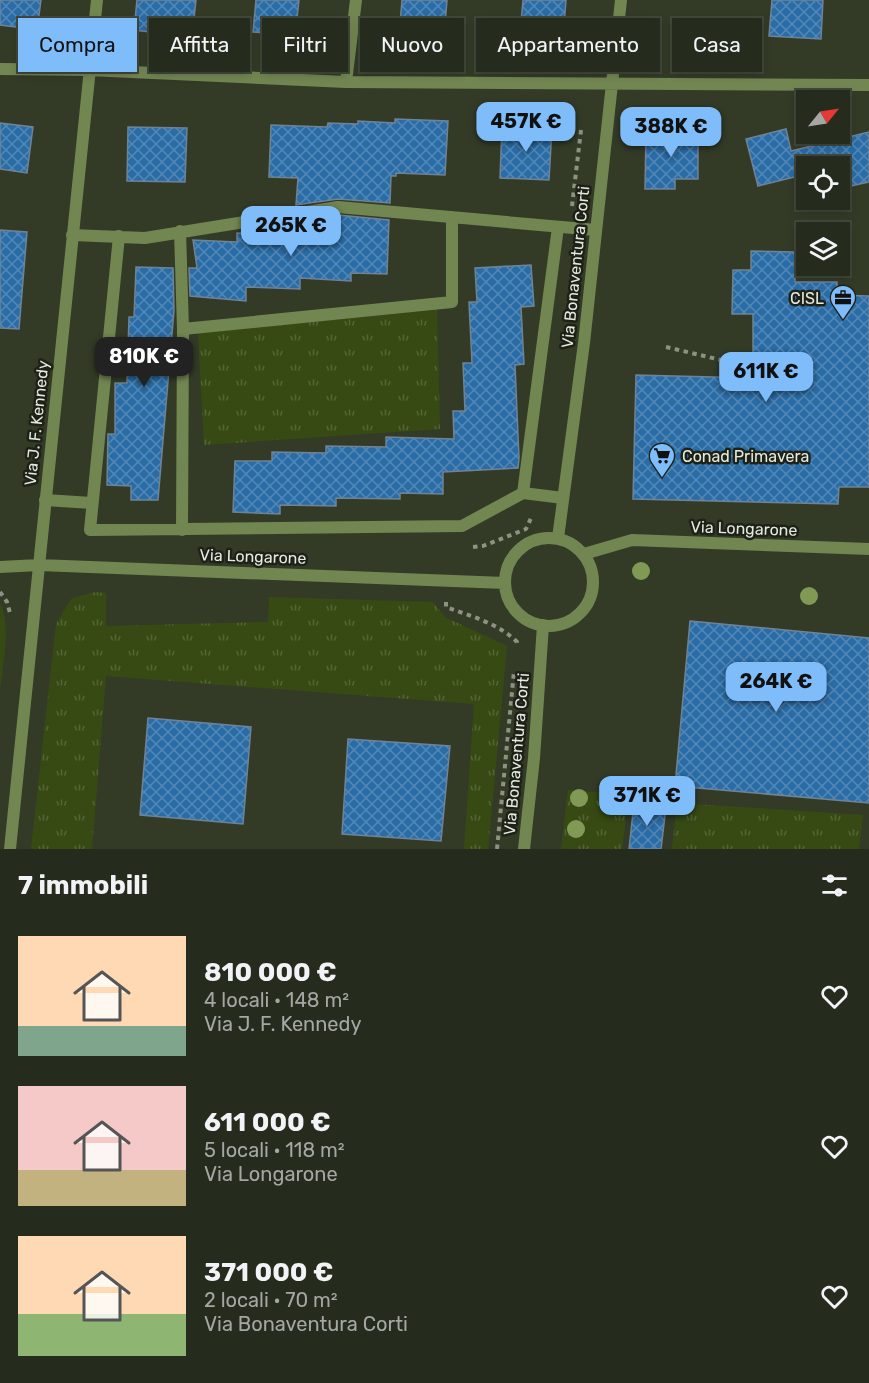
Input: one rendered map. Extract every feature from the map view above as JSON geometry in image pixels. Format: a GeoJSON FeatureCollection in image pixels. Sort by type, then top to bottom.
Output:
{"type":"FeatureCollection","features":[{"type":"Feature","properties":{"kind":"street","name":"Via J. F. Kennedy"},"geometry":{"type":"LineString","coordinates":[[95,18],[97,0]]}},
{"type":"Feature","properties":{"kind":"street"},"geometry":{"type":"LineString","coordinates":[[346,82],[356,0]]}},
{"type":"Feature","properties":{"kind":"street","name":"Via Bonaventura Corti"},"geometry":{"type":"LineString","coordinates":[[558,538],[584,343],[621,0]]}},
{"type":"Feature","properties":{"kind":"street"},"geometry":{"type":"LineString","coordinates":[[0,69],[18,69]]}},
{"type":"Feature","properties":{"kind":"street","name":"Via J. F. Kennedy"},"geometry":{"type":"LineString","coordinates":[[10,849],[88,72]]}},
{"type":"Feature","properties":{"kind":"street"},"geometry":{"type":"LineString","coordinates":[[131,72],[346,82],[869,85]]}},
{"type":"Feature","properties":{"kind":"street"},"geometry":{"type":"LineString","coordinates":[[72,235],[145,237],[338,207],[596,230]]}},
{"type":"Feature","properties":{"kind":"street"},"geometry":{"type":"LineString","coordinates":[[183,329],[452,302],[452,218]]}},
{"type":"Feature","properties":{"kind":"street"},"geometry":{"type":"LineString","coordinates":[[523,493],[558,227]]}},
{"type":"Feature","properties":{"kind":"street"},"geometry":{"type":"LineString","coordinates":[[180,231],[183,329],[182,530]]}},
{"type":"Feature","properties":{"kind":"street"},"geometry":{"type":"LineString","coordinates":[[119,236],[90,530],[462,526],[523,493],[563,498]]}},
{"type":"Feature","properties":{"kind":"street"},"geometry":{"type":"LineString","coordinates":[[45,500],[92,504]]}},
{"type":"Feature","properties":{"kind":"street"},"geometry":{"type":"LineString","coordinates":[[542,538],[558,538],[571,543],[584,554],[590,564],[594,579],[591,595],[584,609],[568,622],[560,625],[543,626],[522,618],[511,604],[505,583],[508,564],[512,556],[523,545],[542,538]]}},
{"type":"Feature","properties":{"kind":"street","name":"Via Longarone"},"geometry":{"type":"LineString","coordinates":[[584,554],[632,540],[869,549]]}},
{"type":"Feature","properties":{"kind":"street","name":"Via Longarone"},"geometry":{"type":"LineString","coordinates":[[0,567],[39,565],[505,583]]}},
{"type":"Feature","properties":{"kind":"street","name":"Via Bonaventura Corti"},"geometry":{"type":"LineString","coordinates":[[524,849],[534,758],[543,626]]}},
{"type":"Feature","properties":{"kind":"path"},"geometry":{"type":"LineString","coordinates":[[666,347],[738,364],[753,365]]}},
{"type":"Feature","properties":{"kind":"green space"},"geometry":{"type":"Polygon","coordinates":[[[437,310],[440,429],[204,445],[198,333],[437,310]]]}},
{"type":"Feature","properties":{"kind":"green space"},"geometry":{"type":"Polygon","coordinates":[[[95,592],[106,593],[106,626],[268,622],[269,597],[433,602],[445,617],[507,646],[488,849],[464,849],[474,704],[106,676],[92,849],[31,849],[56,624],[71,599],[95,592]]]}},
{"type":"Feature","properties":{"kind":"green space"},"geometry":{"type":"Polygon","coordinates":[[[0,603],[4,612],[6,635],[0,693],[0,603]]]}},
{"type":"Feature","properties":{"kind":"green space"},"geometry":{"type":"Polygon","coordinates":[[[568,790],[629,795],[622,849],[561,849],[568,790]]]}},
{"type":"Feature","properties":{"kind":"green space"},"geometry":{"type":"Polygon","coordinates":[[[677,803],[863,815],[859,849],[672,849],[677,803]]]}},
{"type":"Feature","properties":{"kind":"building"},"geometry":{"type":"Polygon","coordinates":[[[0,0],[41,0],[39,18],[18,18],[18,27],[0,25],[0,0]]]}},
{"type":"Feature","properties":{"kind":"building"},"geometry":{"type":"Polygon","coordinates":[[[137,0],[196,0],[194,18],[149,18],[149,32],[137,30],[135,18],[137,0]]]}},
{"type":"Feature","properties":{"kind":"building"},"geometry":{"type":"Polygon","coordinates":[[[256,0],[299,0],[297,18],[262,18],[262,33],[253,32],[256,0]]]}},
{"type":"Feature","properties":{"kind":"building"},"geometry":{"type":"Polygon","coordinates":[[[402,0],[447,0],[446,18],[400,18],[402,0]]]}},
{"type":"Feature","properties":{"kind":"building"},"geometry":{"type":"Polygon","coordinates":[[[523,0],[566,0],[565,18],[521,18],[523,0]]]}},
{"type":"Feature","properties":{"kind":"building"},"geometry":{"type":"Polygon","coordinates":[[[772,0],[823,0],[821,39],[769,36],[772,0]]]}},
{"type":"Feature","properties":{"kind":"building"},"geometry":{"type":"Polygon","coordinates":[[[395,119],[448,121],[445,175],[396,173],[396,176],[391,176],[390,203],[338,199],[296,205],[298,178],[269,177],[271,125],[327,127],[328,123],[358,124],[358,121],[395,123],[395,119]]]}},
{"type":"Feature","properties":{"kind":"building"},"geometry":{"type":"Polygon","coordinates":[[[0,123],[33,127],[27,173],[0,169],[0,123]]]}},
{"type":"Feature","properties":{"kind":"building"},"geometry":{"type":"Polygon","coordinates":[[[502,126],[552,128],[549,180],[500,178],[502,126]]]}},
{"type":"Feature","properties":{"kind":"building"},"geometry":{"type":"Polygon","coordinates":[[[128,127],[187,128],[185,182],[127,181],[128,127]]]}},
{"type":"Feature","properties":{"kind":"building"},"geometry":{"type":"Polygon","coordinates":[[[786,129],[791,151],[820,144],[850,144],[850,137],[869,132],[869,182],[850,186],[850,156],[796,156],[796,177],[758,186],[746,139],[786,129]]]}},
{"type":"Feature","properties":{"kind":"building"},"geometry":{"type":"Polygon","coordinates":[[[646,131],[698,131],[698,179],[675,179],[675,189],[645,189],[646,131]]]}},
{"type":"Feature","properties":{"kind":"building"},"geometry":{"type":"Polygon","coordinates":[[[338,215],[389,220],[387,274],[351,273],[351,281],[300,278],[300,289],[246,287],[246,301],[190,296],[189,268],[197,268],[193,240],[237,242],[237,233],[294,236],[295,222],[338,215]]]}},
{"type":"Feature","properties":{"kind":"building"},"geometry":{"type":"Polygon","coordinates":[[[0,230],[27,232],[19,329],[0,328],[0,230]]]}},
{"type":"Feature","properties":{"kind":"building"},"geometry":{"type":"Polygon","coordinates":[[[751,251],[795,252],[795,282],[837,282],[837,295],[869,296],[869,487],[839,487],[838,504],[633,499],[636,375],[753,378],[753,314],[732,314],[733,270],[751,270],[751,251]]]}},
{"type":"Feature","properties":{"kind":"building"},"geometry":{"type":"Polygon","coordinates":[[[531,265],[534,306],[521,307],[524,364],[515,365],[518,468],[443,472],[443,494],[400,493],[400,499],[336,498],[336,506],[280,505],[280,514],[233,512],[235,461],[272,461],[272,452],[326,453],[326,446],[386,447],[386,437],[454,439],[453,411],[465,411],[463,363],[472,363],[469,302],[477,302],[475,268],[531,265]]]}},
{"type":"Feature","properties":{"kind":"building"},"geometry":{"type":"Polygon","coordinates":[[[136,267],[173,268],[174,310],[158,500],[131,500],[131,486],[107,485],[108,434],[115,434],[115,383],[127,383],[129,317],[134,317],[136,267]]]}},
{"type":"Feature","properties":{"kind":"building"},"geometry":{"type":"Polygon","coordinates":[[[690,621],[869,638],[869,803],[675,786],[690,621]]]}},
{"type":"Feature","properties":{"kind":"building"},"geometry":{"type":"Polygon","coordinates":[[[148,718],[251,727],[243,824],[140,815],[148,718]]]}},
{"type":"Feature","properties":{"kind":"building"},"geometry":{"type":"Polygon","coordinates":[[[348,739],[450,746],[441,841],[342,834],[348,739]]]}},
{"type":"Feature","properties":{"kind":"building"},"geometry":{"type":"Polygon","coordinates":[[[634,803],[666,807],[661,849],[629,849],[634,803]]]}},
{"type":"Feature","properties":{"kind":"place","name":"CISL"},"geometry":{"type":"Point","coordinates":[843,321]}},
{"type":"Feature","properties":{"kind":"place","name":"Conad Primavera"},"geometry":{"type":"Point","coordinates":[662,479]}}]}
